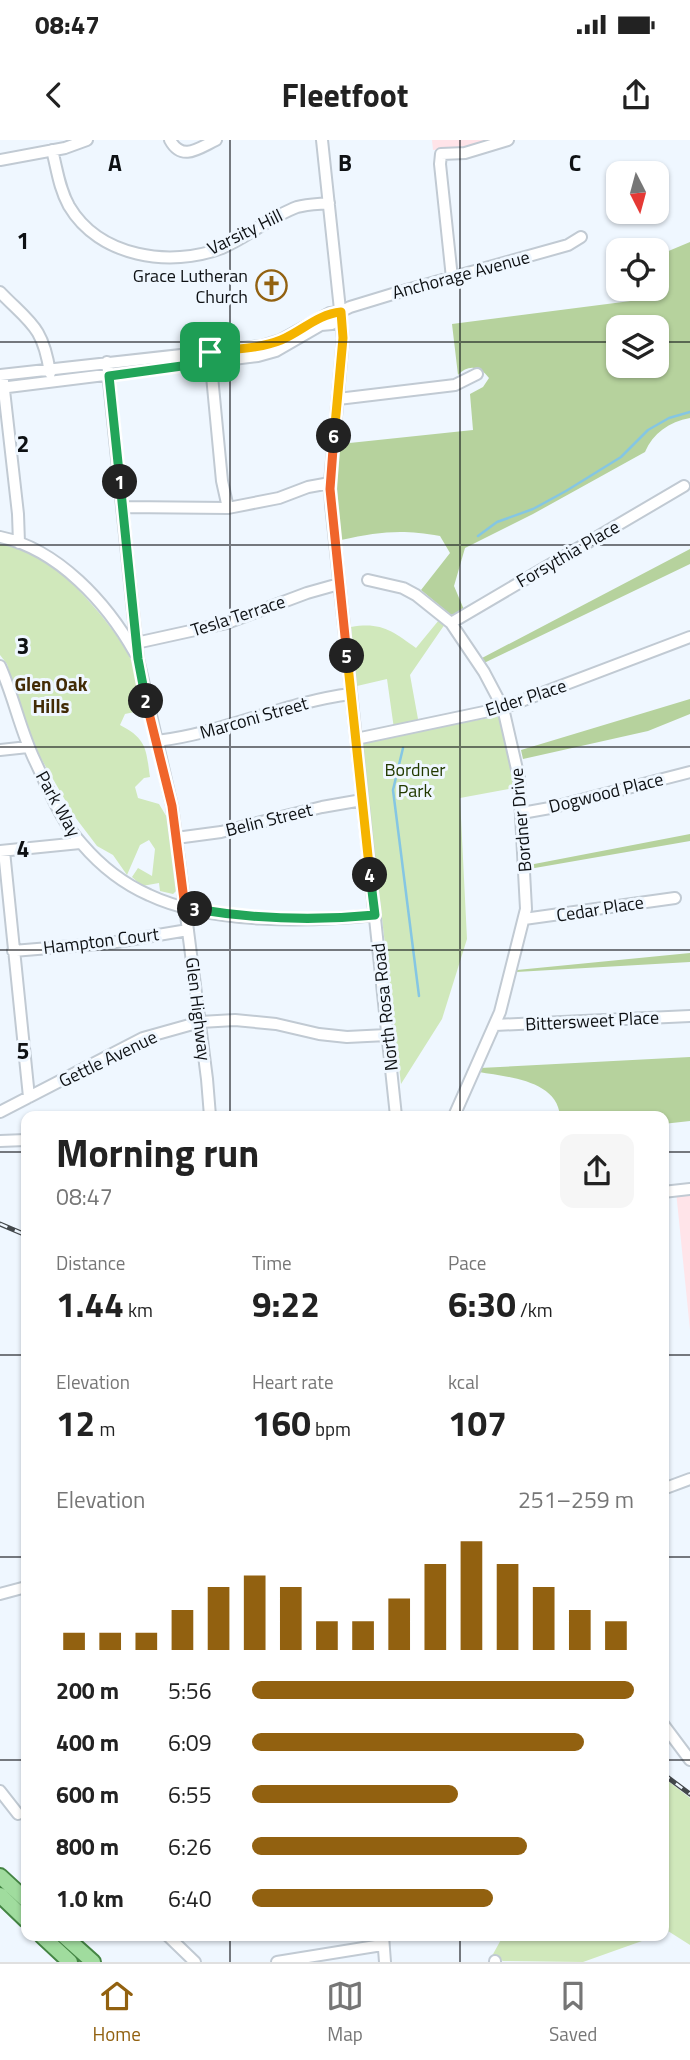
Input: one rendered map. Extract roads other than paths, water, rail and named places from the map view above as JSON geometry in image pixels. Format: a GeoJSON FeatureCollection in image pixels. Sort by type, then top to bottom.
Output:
{"type":"FeatureCollection","features":[{"type":"Feature","properties":{"kind":"main road"},"geometry":{"type":"LineString","coordinates":[[0,1875],[21,1895]]}},
{"type":"Feature","properties":{"kind":"main road"},"geometry":{"type":"LineString","coordinates":[[0,1895],[21,1915]]}},
{"type":"Feature","properties":{"kind":"main road"},"geometry":{"type":"LineString","coordinates":[[47,1941],[70,1962]]}},
{"type":"Feature","properties":{"kind":"main road"},"geometry":{"type":"LineString","coordinates":[[70,1941],[93,1962]]}},
{"type":"Feature","properties":{"kind":"street"},"geometry":{"type":"LineString","coordinates":[[0,160],[65,148],[87,140]]}},
{"type":"Feature","properties":{"kind":"street"},"geometry":{"type":"LineString","coordinates":[[170,140],[176,150],[183,152],[216,140]]}},
{"type":"Feature","properties":{"kind":"street","name":"North Rosa Road"},"geometry":{"type":"LineString","coordinates":[[323,140],[343,338],[330,483],[395,1111]]}},
{"type":"Feature","properties":{"kind":"street"},"geometry":{"type":"LineString","coordinates":[[452,278],[440,164],[442,154],[465,153],[508,140]]}},
{"type":"Feature","properties":{"kind":"street","name":"Varsity Hill"},"geometry":{"type":"LineString","coordinates":[[52,150],[65,197],[83,224],[115,246],[145,256],[174,257],[212,251],[233,243],[296,208],[329,202]]}},
{"type":"Feature","properties":{"kind":"street","name":"Anchorage Avenue"},"geometry":{"type":"LineString","coordinates":[[211,357],[258,356],[276,351],[321,325],[332,324],[341,312],[350,307],[568,245],[581,237]]}},
{"type":"Feature","properties":{"kind":"street"},"geometry":{"type":"LineString","coordinates":[[0,292],[36,326],[46,348],[51,383]]}},
{"type":"Feature","properties":{"kind":"street"},"geometry":{"type":"LineString","coordinates":[[19,542],[1,374],[107,362],[211,357]]}},
{"type":"Feature","properties":{"kind":"street"},"geometry":{"type":"LineString","coordinates":[[2,388],[109,376],[211,357]]}},
{"type":"Feature","properties":{"kind":"street"},"geometry":{"type":"LineString","coordinates":[[211,357],[222,481],[228,508]]}},
{"type":"Feature","properties":{"kind":"street","name":"Glen Highway"},"geometry":{"type":"LineString","coordinates":[[107,362],[138,659],[172,806],[209,1111]]}},
{"type":"Feature","properties":{"kind":"street"},"geometry":{"type":"LineString","coordinates":[[338,398],[455,385],[477,374]]}},
{"type":"Feature","properties":{"kind":"street"},"geometry":{"type":"LineString","coordinates":[[123,507],[228,508],[279,498],[307,487],[330,483]]}},
{"type":"Feature","properties":{"kind":"street","name":"Forsythia Place"},"geometry":{"type":"LineString","coordinates":[[451,623],[684,486]]}},
{"type":"Feature","properties":{"kind":"street"},"geometry":{"type":"LineString","coordinates":[[0,537],[19,542],[59,565],[78,581],[117,624],[138,659]]}},
{"type":"Feature","properties":{"kind":"street","name":"Bordner Drive"},"geometry":{"type":"LineString","coordinates":[[368,580],[403,588],[416,594],[451,623],[484,672],[503,708],[519,778],[526,909],[495,1025],[456,1111]]}},
{"type":"Feature","properties":{"kind":"street","name":"Tesla Terrace"},"geometry":{"type":"LineString","coordinates":[[136,643],[227,623],[339,584]]}},
{"type":"Feature","properties":{"kind":"street","name":"Elder Place"},"geometry":{"type":"LineString","coordinates":[[356,738],[503,708],[690,637]]}},
{"type":"Feature","properties":{"kind":"street","name":"Park Way"},"geometry":{"type":"LineString","coordinates":[[0,666],[28,747],[62,814],[80,843],[132,887],[185,908],[265,918],[375,915]]}},
{"type":"Feature","properties":{"kind":"street","name":"Marconi Street"},"geometry":{"type":"LineString","coordinates":[[157,741],[216,730],[299,705],[351,694]]}},
{"type":"Feature","properties":{"kind":"street"},"geometry":{"type":"LineString","coordinates":[[0,751],[28,747]]}},
{"type":"Feature","properties":{"kind":"street","name":"Dogwood Place"},"geometry":{"type":"LineString","coordinates":[[522,813],[690,772]]}},
{"type":"Feature","properties":{"kind":"street","name":"Belin Street"},"geometry":{"type":"LineString","coordinates":[[176,838],[221,832],[362,800]]}},
{"type":"Feature","properties":{"kind":"street"},"geometry":{"type":"LineString","coordinates":[[29,1097],[2,851],[80,843]]}},
{"type":"Feature","properties":{"kind":"street","name":"Cedar Place"},"geometry":{"type":"LineString","coordinates":[[524,919],[675,898]]}},
{"type":"Feature","properties":{"kind":"street","name":"Hampton Court"},"geometry":{"type":"LineString","coordinates":[[13,951],[110,943],[188,930]]}},
{"type":"Feature","properties":{"kind":"street","name":"Bittersweet Place"},"geometry":{"type":"LineString","coordinates":[[495,1025],[690,1016]]}},
{"type":"Feature","properties":{"kind":"street","name":"Gettle Avenue"},"geometry":{"type":"LineString","coordinates":[[0,1112],[143,1038],[200,1022],[235,1020],[276,1024],[347,1037],[387,1035]]}},
{"type":"Feature","properties":{"kind":"street"},"geometry":{"type":"LineString","coordinates":[[0,1141],[21,1140]]}},
{"type":"Feature","properties":{"kind":"street"},"geometry":{"type":"LineString","coordinates":[[669,1191],[690,1189]]}},
{"type":"Feature","properties":{"kind":"street"},"geometry":{"type":"LineString","coordinates":[[669,1487],[690,1479]]}},
{"type":"Feature","properties":{"kind":"street"},"geometry":{"type":"LineString","coordinates":[[0,1594],[21,1588]]}},
{"type":"Feature","properties":{"kind":"street"},"geometry":{"type":"LineString","coordinates":[[669,1732],[690,1760]]}},
{"type":"Feature","properties":{"kind":"street"},"geometry":{"type":"LineString","coordinates":[[0,1791],[18,1814]]}},
{"type":"Feature","properties":{"kind":"street"},"geometry":{"type":"LineString","coordinates":[[173,1941],[195,1962]]}},
{"type":"Feature","properties":{"kind":"street"},"geometry":{"type":"LineString","coordinates":[[276,1962],[378,1941]]}},
{"type":"Feature","properties":{"kind":"street"},"geometry":{"type":"LineString","coordinates":[[383,1941],[385,1962]]}},
{"type":"Feature","properties":{"kind":"waterway"},"geometry":{"type":"LineString","coordinates":[[478,536],[497,522],[533,509],[566,491],[621,457],[648,430],[669,418],[690,412]]}},
{"type":"Feature","properties":{"kind":"waterway"},"geometry":{"type":"LineString","coordinates":[[403,748],[393,790],[419,996]]}},
{"type":"Feature","properties":{"kind":"railway"},"geometry":{"type":"LineString","coordinates":[[0,1224],[21,1233]]}},
{"type":"Feature","properties":{"kind":"railway"},"geometry":{"type":"LineString","coordinates":[[669,1778],[690,1794]]}},
{"type":"Feature","properties":{"kind":"place","name":"Grace Lutheran Church"},"geometry":{"type":"Point","coordinates":[271,286]}},
{"type":"Feature","properties":{"kind":"district","name":"Glen Oak Hills"},"geometry":{"type":"Point","coordinates":[51,695]}},
{"type":"Feature","properties":{"kind":"park label","name":"Bordner Park"},"geometry":{"type":"Point","coordinates":[415,780]}}]}
